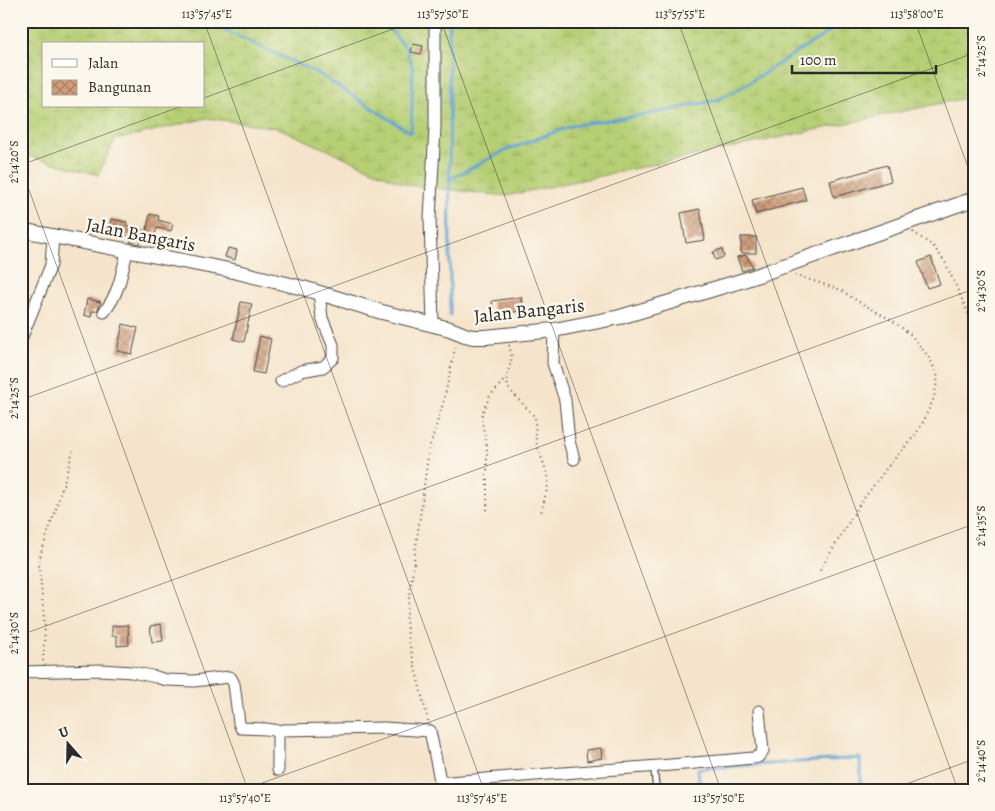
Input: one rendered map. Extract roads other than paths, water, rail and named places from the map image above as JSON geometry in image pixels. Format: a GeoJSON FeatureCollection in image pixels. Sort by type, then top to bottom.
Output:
{"type":"FeatureCollection","features":[{"type":"Feature","properties":{"kind":"street"},"geometry":{"type":"LineString","coordinates":[[433,325],[430,218],[434,128],[435,21]]}},
{"type":"Feature","properties":{"kind":"street","name":"Jalan Bangaris"},"geometry":{"type":"LineString","coordinates":[[21,230],[229,270],[276,281],[473,337],[554,330],[620,317],[744,280],[974,199]]}},
{"type":"Feature","properties":{"kind":"street"},"geometry":{"type":"LineString","coordinates":[[21,339],[51,265],[53,236]]}},
{"type":"Feature","properties":{"kind":"street"},"geometry":{"type":"LineString","coordinates":[[104,312],[112,303],[117,293],[127,251]]}},
{"type":"Feature","properties":{"kind":"street"},"geometry":{"type":"LineString","coordinates":[[281,381],[301,371],[323,367],[333,358],[333,345],[322,318],[319,293]]}},
{"type":"Feature","properties":{"kind":"street"},"geometry":{"type":"LineString","coordinates":[[554,330],[553,363],[565,400],[569,441],[574,459]]}},
{"type":"Feature","properties":{"kind":"street"},"geometry":{"type":"LineString","coordinates":[[21,672],[101,670],[132,672],[166,680],[194,681],[231,678],[234,684],[241,728],[266,728],[280,731],[307,728],[375,728],[430,731],[441,787],[500,777],[654,767],[758,757],[763,751],[759,711]]}},
{"type":"Feature","properties":{"kind":"street"},"geometry":{"type":"LineString","coordinates":[[278,770],[277,739],[280,731]]}},
{"type":"Feature","properties":{"kind":"lane"},"geometry":{"type":"LineString","coordinates":[[654,767],[656,790]]}},
{"type":"Feature","properties":{"kind":"waterway"},"geometry":{"type":"LineString","coordinates":[[205,21],[319,74],[411,133],[413,68],[406,48],[382,21]]}},
{"type":"Feature","properties":{"kind":"waterway"},"geometry":{"type":"LineString","coordinates":[[449,21],[450,316]]}},
{"type":"Feature","properties":{"kind":"waterway"},"geometry":{"type":"LineString","coordinates":[[448,180],[504,151],[574,125],[656,113],[717,100],[742,87],[846,21]]}},
{"type":"Feature","properties":{"kind":"waterway"},"geometry":{"type":"LineString","coordinates":[[700,790],[698,769],[860,758],[861,790]]}}]}
